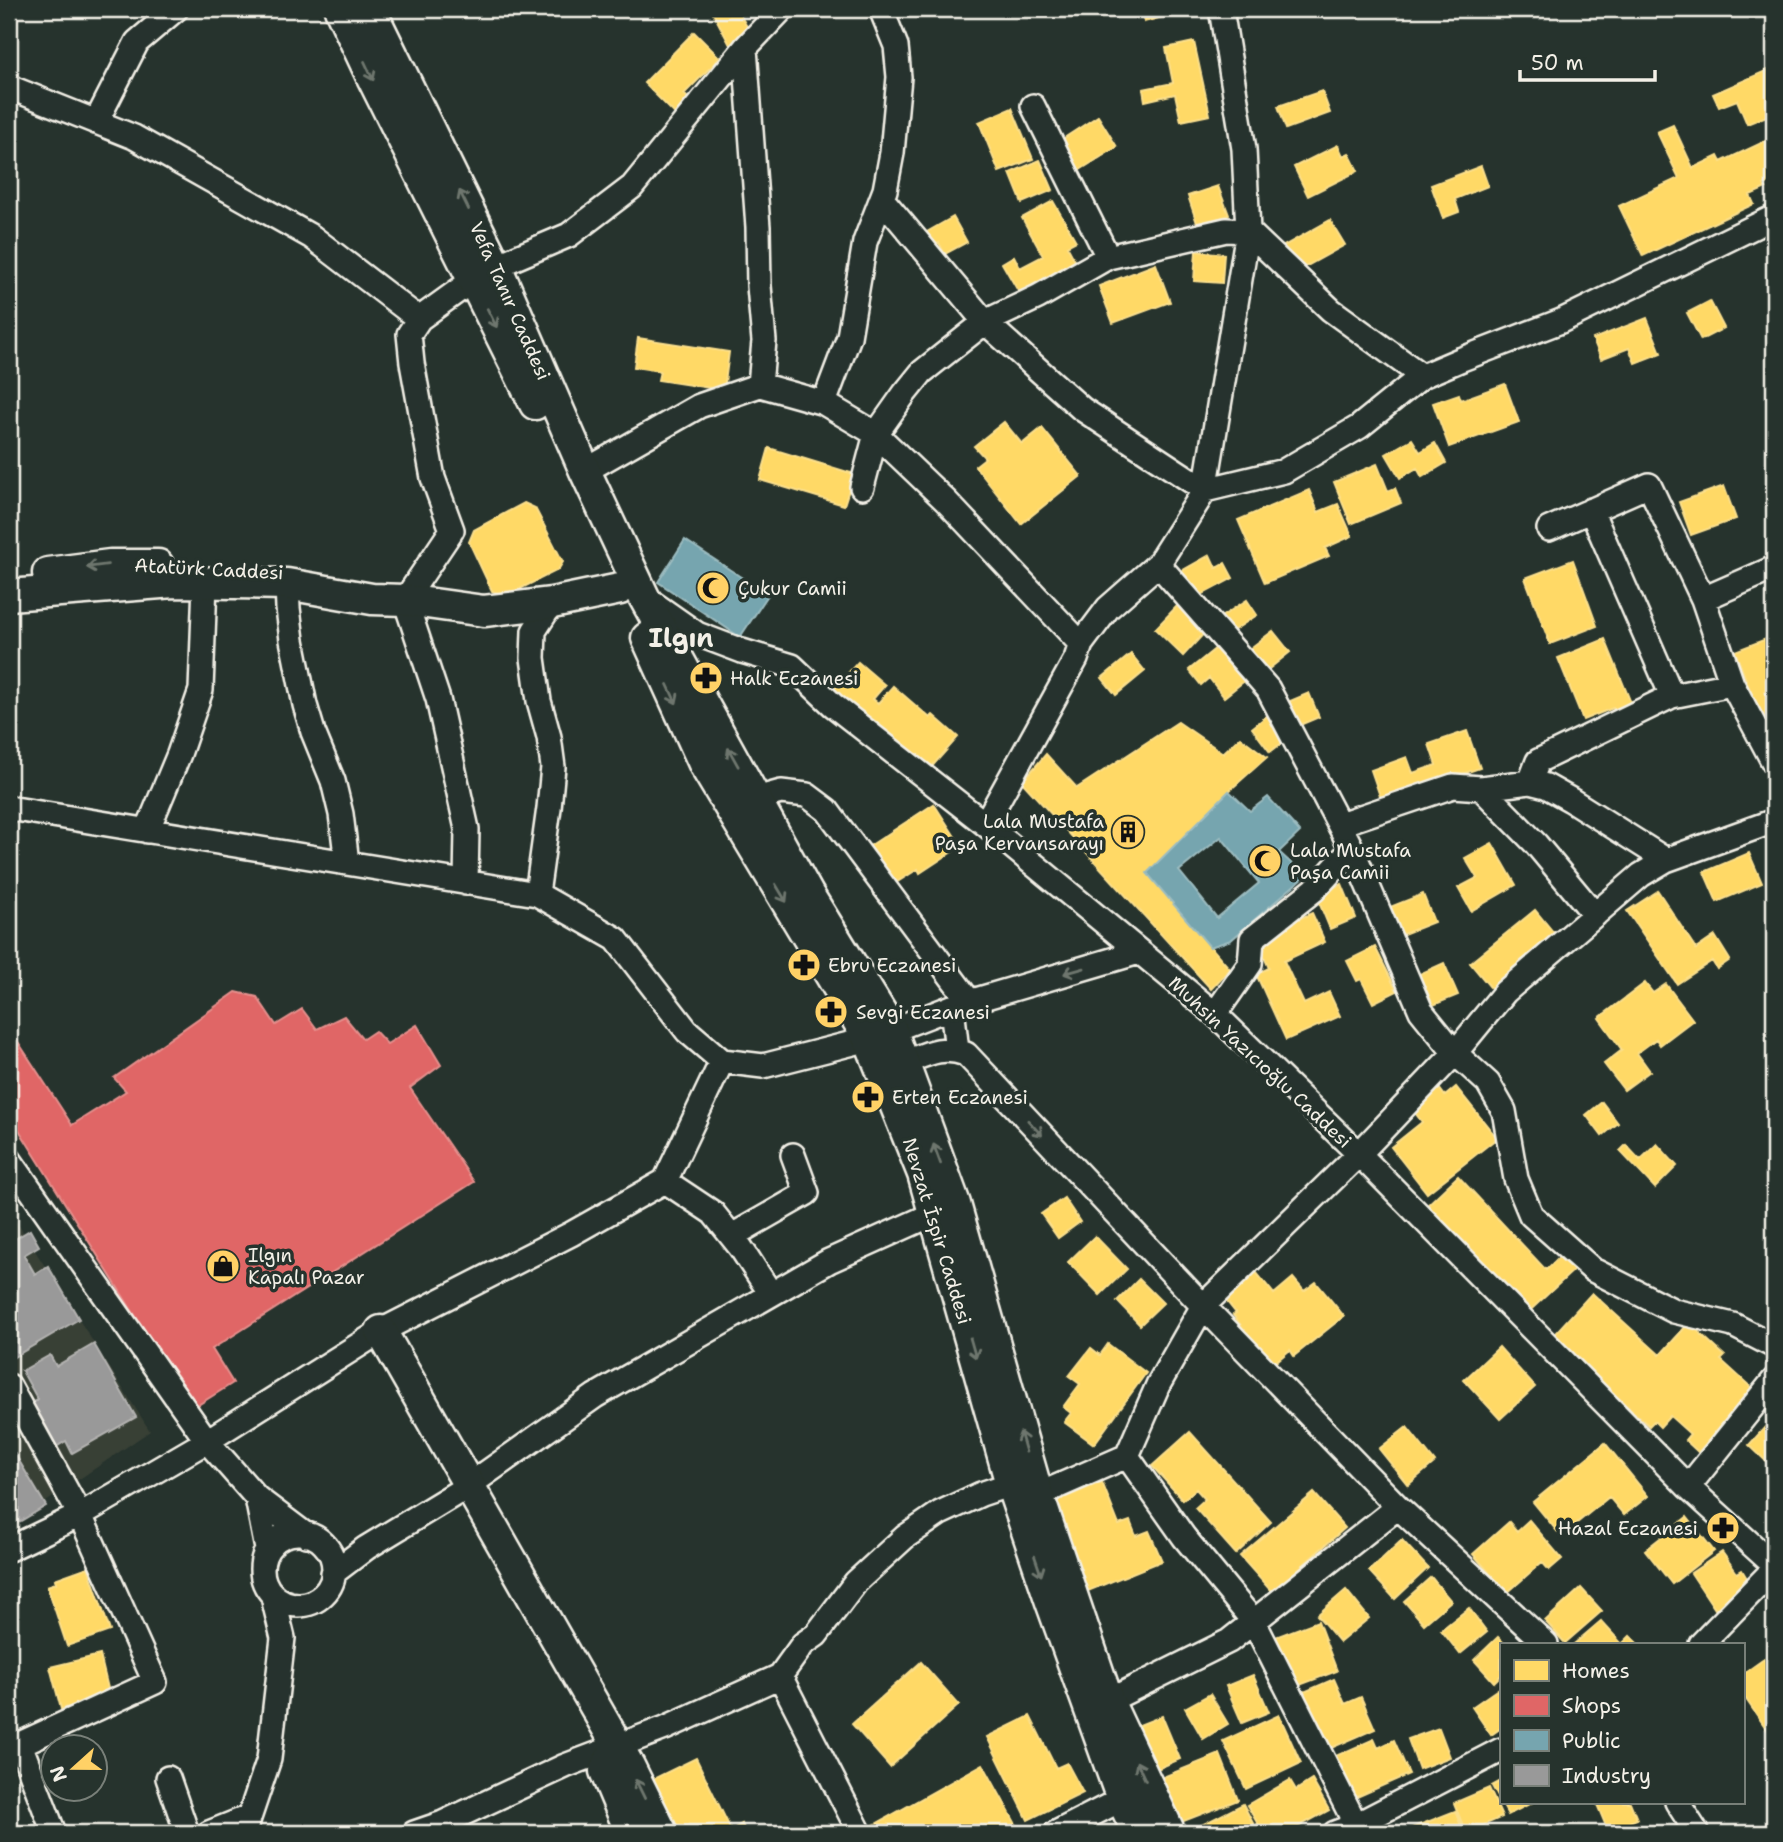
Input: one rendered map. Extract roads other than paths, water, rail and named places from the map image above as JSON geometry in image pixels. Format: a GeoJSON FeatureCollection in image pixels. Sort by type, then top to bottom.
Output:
{"type":"FeatureCollection","features":[{"type":"Feature","properties":{"kind":"main road","name":"Vefa Tanır Caddesi"},"geometry":{"type":"LineString","coordinates":[[340,9],[371,75],[485,273],[585,471],[632,593]]}},
{"type":"Feature","properties":{"kind":"main road","name":"Vefa Tanır Caddesi"},"geometry":{"type":"LineString","coordinates":[[370,9],[568,469],[632,593]]}},
{"type":"Feature","properties":{"kind":"main road","name":"Atatürk Caddesi"},"geometry":{"type":"LineString","coordinates":[[9,577],[110,565],[175,565],[361,579],[405,600]]}},
{"type":"Feature","properties":{"kind":"main road","name":"Atatürk Caddesi"},"geometry":{"type":"LineString","coordinates":[[9,595],[129,585],[287,584],[372,599],[405,600],[484,611],[632,593]]}},
{"type":"Feature","properties":{"kind":"main road","name":"Nevzat İspir Caddesi"},"geometry":{"type":"LineString","coordinates":[[632,593],[756,799],[880,1034],[923,1174],[945,1208],[1011,1484],[1122,1799],[1138,1833]]}},
{"type":"Feature","properties":{"kind":"main road","name":"Nevzat İspir Caddesi"},"geometry":{"type":"LineString","coordinates":[[632,593],[645,635],[705,766],[880,1034],[904,1063],[945,1208],[1108,1701],[1170,1833]]}},
{"type":"Feature","properties":{"kind":"main road"},"geometry":{"type":"LineString","coordinates":[[381,1331],[617,1745],[662,1833]]}},
{"type":"Feature","properties":{"kind":"main road"},"geometry":{"type":"LineString","coordinates":[[617,1745],[605,1771],[631,1833]]}},
{"type":"Feature","properties":{"kind":"street"},"geometry":{"type":"LineString","coordinates":[[96,122],[137,42],[176,9]]}},
{"type":"Feature","properties":{"kind":"street"},"geometry":{"type":"LineString","coordinates":[[466,883],[467,829],[439,699],[405,600],[452,530],[433,478],[411,363],[409,334],[419,319],[485,273],[569,235],[632,187],[746,48],[782,9]]}},
{"type":"Feature","properties":{"kind":"street"},"geometry":{"type":"LineString","coordinates":[[824,403],[849,337],[866,242],[885,190],[892,153],[899,77],[896,46],[881,9]]}},
{"type":"Feature","properties":{"kind":"street"},"geometry":{"type":"LineString","coordinates":[[985,824],[1076,659],[1081,644],[1108,608],[1158,564],[1205,490],[1248,231],[1244,149],[1221,9]]}},
{"type":"Feature","properties":{"kind":"street"},"geometry":{"type":"LineString","coordinates":[[746,48],[764,341],[760,386]]}},
{"type":"Feature","properties":{"kind":"street"},"geometry":{"type":"LineString","coordinates":[[9,86],[134,137],[312,237],[419,319]]}},
{"type":"Feature","properties":{"kind":"street"},"geometry":{"type":"LineString","coordinates":[[1033,106],[1108,257]]}},
{"type":"Feature","properties":{"kind":"street"},"geometry":{"type":"LineString","coordinates":[[882,199],[985,322],[1082,409],[1205,490],[1284,471],[1359,427],[1422,376],[1561,321],[1774,217]]}},
{"type":"Feature","properties":{"kind":"street"},"geometry":{"type":"LineString","coordinates":[[862,487],[876,435],[905,393],[922,372],[985,322],[1038,297],[1108,257],[1226,230],[1248,231],[1331,310],[1422,376]]}},
{"type":"Feature","properties":{"kind":"street"},"geometry":{"type":"LineString","coordinates":[[585,471],[699,406],[760,386],[824,403],[876,435],[946,501],[1081,644]]}},
{"type":"Feature","properties":{"kind":"street"},"geometry":{"type":"LineString","coordinates":[[1549,529],[1649,485],[1703,599],[1732,684],[1774,763]]}},
{"type":"Feature","properties":{"kind":"street"},"geometry":{"type":"LineString","coordinates":[[1591,510],[1672,696]]}},
{"type":"Feature","properties":{"kind":"street"},"geometry":{"type":"LineString","coordinates":[[1158,564],[1268,689],[1352,849],[1421,1012],[1455,1053],[1488,1083],[1504,1111],[1516,1179],[1531,1215],[1592,1270],[1674,1311],[1733,1325],[1774,1346]]}},
{"type":"Feature","properties":{"kind":"street"},"geometry":{"type":"LineString","coordinates":[[1703,599],[1774,568]]}},
{"type":"Feature","properties":{"kind":"street"},"geometry":{"type":"LineString","coordinates":[[147,831],[179,754],[201,690],[205,583]]}},
{"type":"Feature","properties":{"kind":"street"},"geometry":{"type":"LineString","coordinates":[[287,584],[292,640],[305,705],[333,781],[341,814],[347,863]]}},
{"type":"Feature","properties":{"kind":"street","name":"Muhsin Yazıcıoğlu Caddesi"},"geometry":{"type":"LineString","coordinates":[[632,593],[698,634],[792,666],[833,705],[985,824],[1214,1014],[1359,1154],[1688,1487],[1774,1567]]}},
{"type":"Feature","properties":{"kind":"street"},"geometry":{"type":"LineString","coordinates":[[537,894],[550,808],[553,767],[549,737],[539,701],[533,658],[534,631],[552,603]]}},
{"type":"Feature","properties":{"kind":"street"},"geometry":{"type":"LineString","coordinates":[[1530,782],[1538,761],[1672,696],[1732,684]]}},
{"type":"Feature","properties":{"kind":"street"},"geometry":{"type":"LineString","coordinates":[[1340,824],[1453,786],[1481,788],[1530,782],[1546,786],[1571,800],[1666,860]]}},
{"type":"Feature","properties":{"kind":"street"},"geometry":{"type":"LineString","coordinates":[[1481,788],[1536,844],[1595,915]]}},
{"type":"Feature","properties":{"kind":"street"},"geometry":{"type":"LineString","coordinates":[[756,799],[781,792],[807,795],[827,810],[961,1004],[957,1051]]}},
{"type":"Feature","properties":{"kind":"street"},"geometry":{"type":"LineString","coordinates":[[9,808],[537,894],[616,939],[687,1031],[722,1061],[763,1066],[880,1034],[961,1004],[1139,952]]}},
{"type":"Feature","properties":{"kind":"street"},"geometry":{"type":"LineString","coordinates":[[1038,1495],[1128,1456],[1158,1385],[1203,1306],[1359,1154],[1455,1053],[1505,992],[1641,875],[1666,860],[1774,821]]}},
{"type":"Feature","properties":{"kind":"street"},"geometry":{"type":"LineString","coordinates":[[1214,1014],[1250,964],[1252,939],[1314,890],[1352,849]]}},
{"type":"Feature","properties":{"kind":"street"},"geometry":{"type":"LineString","coordinates":[[904,1063],[932,1051],[947,1049],[966,1054],[1203,1306],[1398,1507],[1545,1643]]}},
{"type":"Feature","properties":{"kind":"street"},"geometry":{"type":"LineString","coordinates":[[9,1549],[80,1515],[207,1441],[381,1331],[572,1234],[665,1181],[722,1061]]}},
{"type":"Feature","properties":{"kind":"street"},"geometry":{"type":"LineString","coordinates":[[732,1236],[807,1194],[793,1155]]}},
{"type":"Feature","properties":{"kind":"street"},"geometry":{"type":"LineString","coordinates":[[9,1159],[17,1186],[207,1441],[257,1498],[328,1548],[334,1565],[332,1583],[322,1597],[306,1605],[289,1605],[273,1597]]}},
{"type":"Feature","properties":{"kind":"street"},"geometry":{"type":"LineString","coordinates":[[665,1181],[713,1213],[771,1294]]}},
{"type":"Feature","properties":{"kind":"street"},"geometry":{"type":"LineString","coordinates":[[333,1573],[366,1548],[468,1486],[595,1396],[829,1261],[945,1208]]}},
{"type":"Feature","properties":{"kind":"street"},"geometry":{"type":"LineString","coordinates":[[1688,1487],[1774,1380]]}},
{"type":"Feature","properties":{"kind":"street"},"geometry":{"type":"LineString","coordinates":[[9,1386],[80,1515],[155,1682],[15,1747],[54,1833]]}},
{"type":"Feature","properties":{"kind":"street"},"geometry":{"type":"LineString","coordinates":[[1128,1456],[1185,1537],[1254,1622],[1350,1830],[1500,1750]]}},
{"type":"Feature","properties":{"kind":"street"},"geometry":{"type":"LineString","coordinates":[[414,1833],[443,1823],[565,1766],[665,1728],[780,1676],[803,1644],[816,1635],[856,1582],[905,1537],[940,1513],[1011,1484]]}},
{"type":"Feature","properties":{"kind":"street"},"geometry":{"type":"LineString","coordinates":[[257,1498],[267,1549]]}},
{"type":"Feature","properties":{"kind":"street"},"geometry":{"type":"LineString","coordinates":[[1108,1701],[1230,1641],[1398,1507]]}},
{"type":"Feature","properties":{"kind":"street"},"geometry":{"type":"LineString","coordinates":[[209,1833],[247,1825],[269,1759],[283,1639],[273,1597],[263,1582],[261,1565],[267,1549],[281,1537],[298,1533],[366,1548]]}},
{"type":"Feature","properties":{"kind":"street"},"geometry":{"type":"LineString","coordinates":[[1702,1643],[1774,1567]]}},
{"type":"Feature","properties":{"kind":"street"},"geometry":{"type":"LineString","coordinates":[[283,1639],[306,1605]]}},
{"type":"Feature","properties":{"kind":"street"},"geometry":{"type":"LineString","coordinates":[[780,1676],[860,1833]]}},
{"type":"Feature","properties":{"kind":"street"},"geometry":{"type":"LineString","coordinates":[[168,1778],[187,1833]]}},
{"type":"Feature","properties":{"kind":"street"},"geometry":{"type":"LineString","coordinates":[[1056,1833],[1122,1799]]}},
{"type":"Feature","properties":{"kind":"street"},"geometry":{"type":"LineString","coordinates":[[1678,1804],[1697,1833]]}},
{"type":"Feature","properties":{"kind":"place","name":"Çukur Camii"},"geometry":{"type":"Point","coordinates":[713,588]}},
{"type":"Feature","properties":{"kind":"place","name":"Halk Eczanesi"},"geometry":{"type":"Point","coordinates":[706,678]}},
{"type":"Feature","properties":{"kind":"place","name":"Lala Mustafa Paşa Kervansarayı"},"geometry":{"type":"Point","coordinates":[1128,832]}},
{"type":"Feature","properties":{"kind":"place","name":"Lala Mustafa Paşa Camii"},"geometry":{"type":"Point","coordinates":[1265,861]}},
{"type":"Feature","properties":{"kind":"place","name":"Ebru Eczanesi"},"geometry":{"type":"Point","coordinates":[804,965]}},
{"type":"Feature","properties":{"kind":"place","name":"Sevgi Eczanesi"},"geometry":{"type":"Point","coordinates":[831,1012]}},
{"type":"Feature","properties":{"kind":"place","name":"Erten Eczanesi"},"geometry":{"type":"Point","coordinates":[868,1097]}},
{"type":"Feature","properties":{"kind":"place","name":"Ilgın Kapalı Pazar"},"geometry":{"type":"Point","coordinates":[223,1266]}},
{"type":"Feature","properties":{"kind":"place","name":"Hazal Eczanesi"},"geometry":{"type":"Point","coordinates":[1723,1528]}},
{"type":"Feature","properties":{"kind":"district","name":"Ilgın"},"geometry":{"type":"Point","coordinates":[681,637]}}]}
